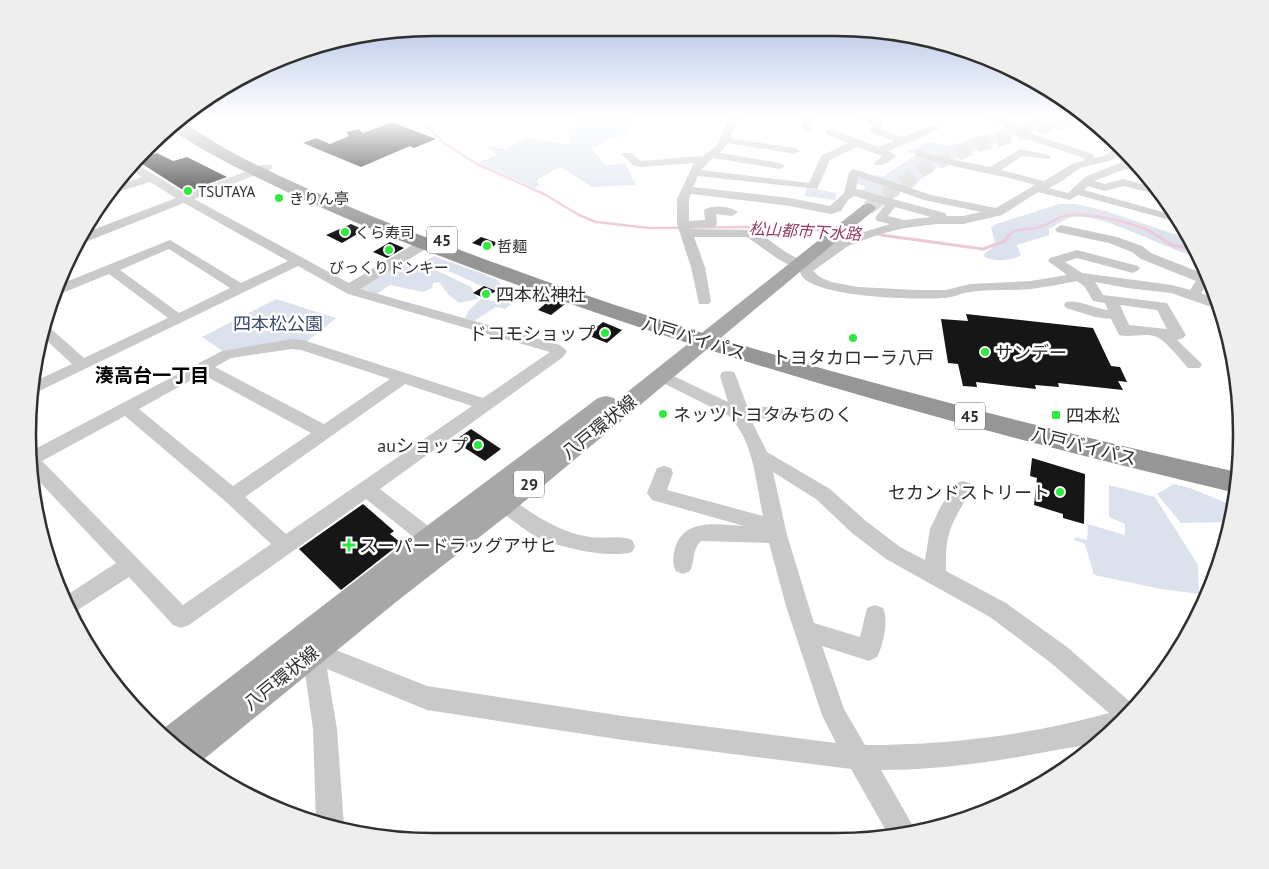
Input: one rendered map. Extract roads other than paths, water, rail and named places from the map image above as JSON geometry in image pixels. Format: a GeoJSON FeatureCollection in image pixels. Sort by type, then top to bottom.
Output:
{"type":"FeatureCollection","features":[{"type":"Feature","properties":{"kind":"highway","name":"八戸バイパス"},"geometry":{"type":"LineString","coordinates":[[235,157],[433,236],[701,335],[1004,413],[1231,467]]}},
{"type":"Feature","properties":{"kind":"highway","name":"八戸バイパス"},"geometry":{"type":"LineString","coordinates":[[242,157],[316,199],[424,244],[552,291],[701,335],[910,401],[1082,446],[1230,480]]}},
{"type":"Feature","properties":{"kind":"main road","name":"八戸環状線"},"geometry":{"type":"LineString","coordinates":[[177,738],[429,538],[797,264],[858,202]]}},
{"type":"Feature","properties":{"kind":"main road","name":"八戸環状線"},"geometry":{"type":"LineString","coordinates":[[191,749],[504,504],[663,376],[701,335]]}},
{"type":"Feature","properties":{"kind":"street"},"geometry":{"type":"LineString","coordinates":[[629,157],[641,164],[711,157],[780,166]]}},
{"type":"Feature","properties":{"kind":"street"},"geometry":{"type":"LineString","coordinates":[[704,301],[698,267],[684,229],[683,199],[698,165],[711,157]]}},
{"type":"Feature","properties":{"kind":"street"},"geometry":{"type":"LineString","coordinates":[[694,172],[813,187],[825,158],[828,157]]}},
{"type":"Feature","properties":{"kind":"street"},"geometry":{"type":"LineString","coordinates":[[879,163],[891,157]]}},
{"type":"Feature","properties":{"kind":"street"},"geometry":{"type":"LineString","coordinates":[[928,157],[990,172],[1016,176],[1070,198],[1086,182],[1124,165],[1129,166]]}},
{"type":"Feature","properties":{"kind":"street"},"geometry":{"type":"LineString","coordinates":[[990,172],[1013,157]]}},
{"type":"Feature","properties":{"kind":"street"},"geometry":{"type":"LineString","coordinates":[[1089,157],[1091,162]]}},
{"type":"Feature","properties":{"kind":"street"},"geometry":{"type":"LineString","coordinates":[[797,264],[873,232],[904,224],[963,220],[1004,209],[1030,192],[1058,179],[1076,166],[1110,157]]}},
{"type":"Feature","properties":{"kind":"street"},"geometry":{"type":"LineString","coordinates":[[90,236],[262,169]]}},
{"type":"Feature","properties":{"kind":"street"},"geometry":{"type":"LineString","coordinates":[[38,468],[181,618],[486,405],[558,354],[559,351],[555,348],[348,289],[185,199],[137,170]]}},
{"type":"Feature","properties":{"kind":"street"},"geometry":{"type":"LineString","coordinates":[[858,202],[854,172],[912,193],[919,187],[1004,209]]}},
{"type":"Feature","properties":{"kind":"street"},"geometry":{"type":"LineString","coordinates":[[122,188],[150,178]]}},
{"type":"Feature","properties":{"kind":"street"},"geometry":{"type":"LineString","coordinates":[[1086,182],[1105,188],[1123,182],[1147,189]]}},
{"type":"Feature","properties":{"kind":"street"},"geometry":{"type":"LineString","coordinates":[[686,190],[790,202],[831,210],[837,208],[843,198],[858,202]]}},
{"type":"Feature","properties":{"kind":"street"},"geometry":{"type":"LineString","coordinates":[[1076,191],[1168,217]]}},
{"type":"Feature","properties":{"kind":"street"},"geometry":{"type":"LineString","coordinates":[[858,202],[853,192],[946,217]]}},
{"type":"Feature","properties":{"kind":"street"},"geometry":{"type":"LineString","coordinates":[[892,203],[882,218],[904,224]]}},
{"type":"Feature","properties":{"kind":"street"},"geometry":{"type":"LineString","coordinates":[[684,229],[712,224],[710,210],[732,212]]}},
{"type":"Feature","properties":{"kind":"street"},"geometry":{"type":"LineString","coordinates":[[684,229],[753,235],[761,238],[777,254],[797,264],[815,280],[828,285],[858,291],[946,294],[970,288],[1032,285],[1087,276],[1172,290],[1193,295],[1211,302]]}},
{"type":"Feature","properties":{"kind":"street"},"geometry":{"type":"LineString","coordinates":[[1061,229],[1121,243],[1138,249],[1146,256],[1200,277]]}},
{"type":"Feature","properties":{"kind":"street"},"geometry":{"type":"LineString","coordinates":[[64,288],[170,244],[241,288]]}},
{"type":"Feature","properties":{"kind":"street"},"geometry":{"type":"LineString","coordinates":[[348,289],[424,244]]}},
{"type":"Feature","properties":{"kind":"street"},"geometry":{"type":"LineString","coordinates":[[1111,300],[1124,330],[1178,335],[1162,306],[1098,298],[1091,285],[1055,261],[1077,254],[1133,269]]}},
{"type":"Feature","properties":{"kind":"street"},"geometry":{"type":"LineString","coordinates":[[40,386],[298,261]]}},
{"type":"Feature","properties":{"kind":"street"},"geometry":{"type":"LineString","coordinates":[[110,269],[178,319]]}},
{"type":"Feature","properties":{"kind":"street"},"geometry":{"type":"LineString","coordinates":[[1193,295],[1202,282]]}},
{"type":"Feature","properties":{"kind":"street"},"geometry":{"type":"LineString","coordinates":[[1071,305],[1095,313],[1117,315]]}},
{"type":"Feature","properties":{"kind":"street"},"geometry":{"type":"LineString","coordinates":[[1163,334],[1194,364]]}},
{"type":"Feature","properties":{"kind":"street"},"geometry":{"type":"LineString","coordinates":[[49,335],[83,365]]}},
{"type":"Feature","properties":{"kind":"street"},"geometry":{"type":"LineString","coordinates":[[37,456],[227,354],[292,344],[303,345],[486,405]]}},
{"type":"Feature","properties":{"kind":"street"},"geometry":{"type":"LineString","coordinates":[[202,368],[324,432]]}},
{"type":"Feature","properties":{"kind":"street"},"geometry":{"type":"LineString","coordinates":[[663,376],[738,412],[816,414]]}},
{"type":"Feature","properties":{"kind":"street"},"geometry":{"type":"LineString","coordinates":[[728,376],[738,412],[760,456],[797,606],[834,715],[847,740],[861,758],[899,827]]}},
{"type":"Feature","properties":{"kind":"street"},"geometry":{"type":"LineString","coordinates":[[232,496],[403,378]]}},
{"type":"Feature","properties":{"kind":"street"},"geometry":{"type":"LineString","coordinates":[[127,408],[232,496],[285,545]]}},
{"type":"Feature","properties":{"kind":"street"},"geometry":{"type":"LineString","coordinates":[[760,456],[823,494],[859,527],[894,553],[998,610],[1059,655],[1122,710]]}},
{"type":"Feature","properties":{"kind":"street"},"geometry":{"type":"LineString","coordinates":[[664,472],[656,493],[659,495],[777,531]]}},
{"type":"Feature","properties":{"kind":"street"},"geometry":{"type":"LineString","coordinates":[[936,576],[935,544],[938,528],[963,488]]}},
{"type":"Feature","properties":{"kind":"street"},"geometry":{"type":"LineString","coordinates":[[367,489],[429,538]]}},
{"type":"Feature","properties":{"kind":"street"},"geometry":{"type":"LineString","coordinates":[[504,504],[544,531],[589,545],[625,546]]}},
{"type":"Feature","properties":{"kind":"street"},"geometry":{"type":"LineString","coordinates":[[683,565],[687,542],[692,536],[699,533],[777,531]]}},
{"type":"Feature","properties":{"kind":"street"},"geometry":{"type":"LineString","coordinates":[[74,603],[130,565]]}},
{"type":"Feature","properties":{"kind":"street"},"geometry":{"type":"LineString","coordinates":[[807,631],[869,650],[875,615]]}},
{"type":"Feature","properties":{"kind":"street"},"geometry":{"type":"LineString","coordinates":[[313,652],[427,698],[623,728],[861,758],[949,755],[1028,744],[1104,728]]}},
{"type":"Feature","properties":{"kind":"street"},"geometry":{"type":"LineString","coordinates":[[313,652],[325,729],[330,819]]}},
{"type":"Feature","properties":{"kind":"waterway","name":"松山都市下水路"},"geometry":{"type":"LineString","coordinates":[[465,157],[475,163],[544,194],[579,215],[596,222],[650,228],[745,227],[835,231]]}},
{"type":"Feature","properties":{"kind":"waterway","name":"松山都市下水路"},"geometry":{"type":"LineString","coordinates":[[1009,235],[1017,230],[1040,227],[1060,217],[1085,215],[1126,223],[1149,231],[1157,236]]}},
{"type":"Feature","properties":{"kind":"waterway","name":"松山都市下水路"},"geometry":{"type":"LineString","coordinates":[[845,232],[865,234]]}},
{"type":"Feature","properties":{"kind":"waterway","name":"松山都市下水路"},"geometry":{"type":"LineString","coordinates":[[875,234],[890,236]]}},
{"type":"Feature","properties":{"kind":"waterway","name":"松山都市下水路"},"geometry":{"type":"LineString","coordinates":[[881,235],[983,249],[1005,241],[1009,235]]}},
{"type":"Feature","properties":{"kind":"waterway","name":"松山都市下水路"},"geometry":{"type":"LineString","coordinates":[[1156,235],[1172,245],[1186,247]]}},
{"type":"Feature","properties":{"kind":"tunnel"},"geometry":{"type":"LineString","coordinates":[[868,208],[923,169],[951,157]]}},
{"type":"Feature","properties":{"kind":"place","name":"TSUTAYA"},"geometry":{"type":"Point","coordinates":[188,191]}},
{"type":"Feature","properties":{"kind":"place","name":"きりん亭"},"geometry":{"type":"Point","coordinates":[279,198]}},
{"type":"Feature","properties":{"kind":"place","name":"くら寿司"},"geometry":{"type":"Point","coordinates":[345,232]}},
{"type":"Feature","properties":{"kind":"place","name":"哲麺"},"geometry":{"type":"Point","coordinates":[487,246]}},
{"type":"Feature","properties":{"kind":"place","name":"びっくりドンキー"},"geometry":{"type":"Point","coordinates":[389,250]}},
{"type":"Feature","properties":{"kind":"place","name":"四本松神社"},"geometry":{"type":"Point","coordinates":[486,294]}},
{"type":"Feature","properties":{"kind":"place","name":"ドコモショップ"},"geometry":{"type":"Point","coordinates":[605,333]}},
{"type":"Feature","properties":{"kind":"place","name":"トヨタカローラ八戸"},"geometry":{"type":"Point","coordinates":[853,338]}},
{"type":"Feature","properties":{"kind":"place","name":"サンデー"},"geometry":{"type":"Point","coordinates":[985,352]}},
{"type":"Feature","properties":{"kind":"place","name":"ネッツトヨタみちのく"},"geometry":{"type":"Point","coordinates":[663,414]}},
{"type":"Feature","properties":{"kind":"place","name":"四本松"},"geometry":{"type":"Point","coordinates":[1056,415]}},
{"type":"Feature","properties":{"kind":"place","name":"auショップ"},"geometry":{"type":"Point","coordinates":[478,445]}},
{"type":"Feature","properties":{"kind":"place","name":"セカンドストリート"},"geometry":{"type":"Point","coordinates":[1060,492]}},
{"type":"Feature","properties":{"kind":"place","name":"スーパードラッグアサヒ"},"geometry":{"type":"Point","coordinates":[349,545]}},
{"type":"Feature","properties":{"kind":"district","name":"湊高台一丁目"},"geometry":{"type":"Point","coordinates":[152,375]}},
{"type":"Feature","properties":{"kind":"park label","name":"四本松公園"},"geometry":{"type":"Point","coordinates":[278,323]}}]}
